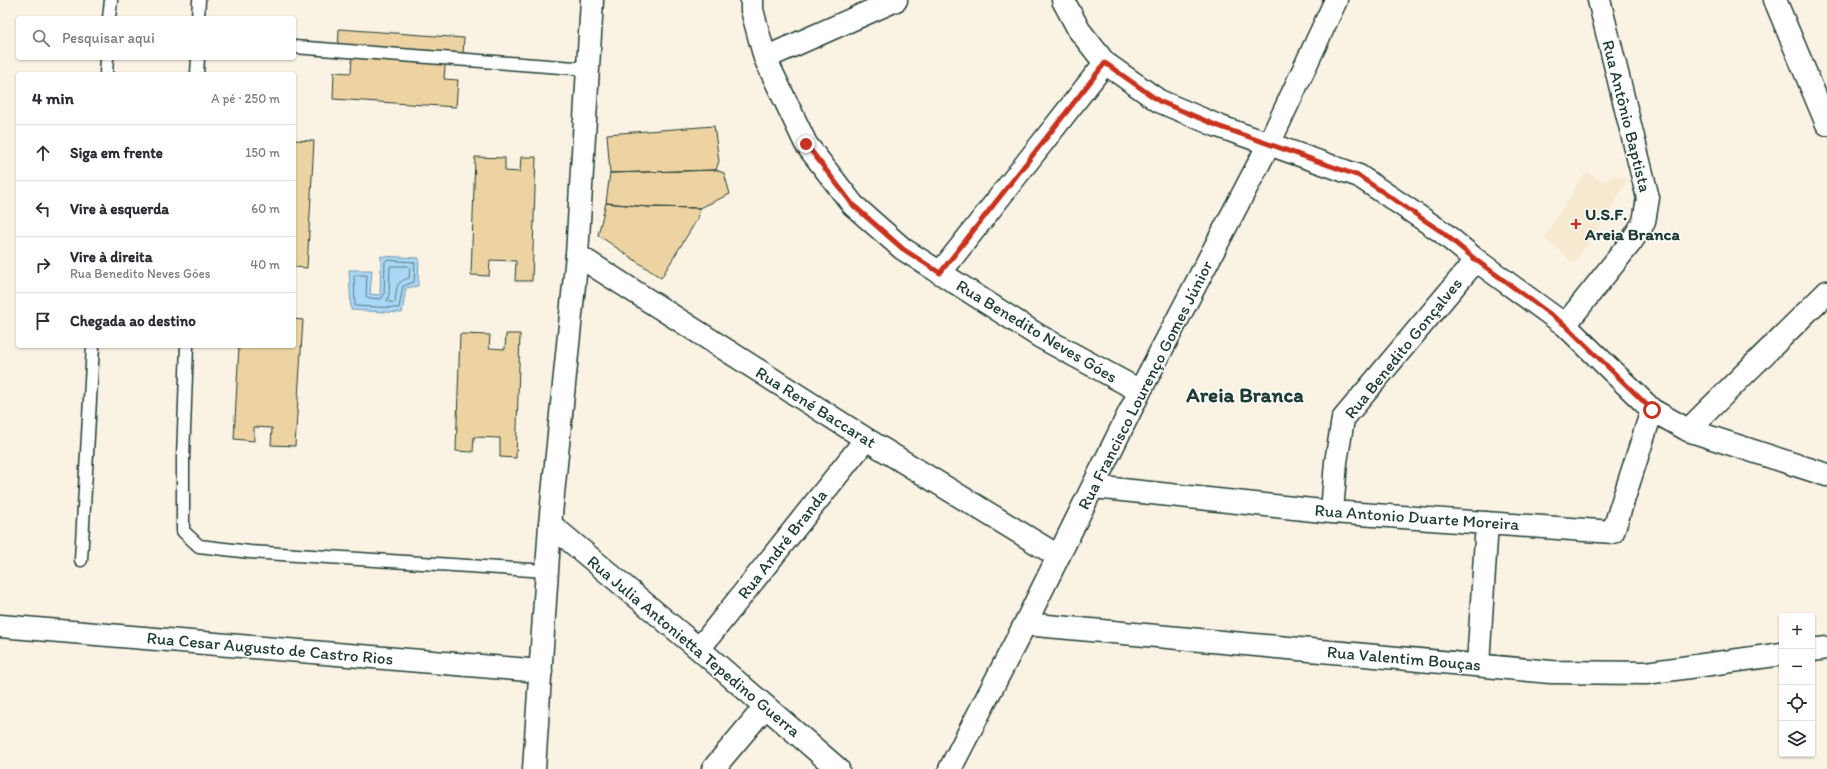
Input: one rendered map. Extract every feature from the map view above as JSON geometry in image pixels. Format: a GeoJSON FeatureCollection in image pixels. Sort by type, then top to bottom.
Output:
{"type":"FeatureCollection","features":[{"type":"Feature","properties":{"kind":"street"},"geometry":{"type":"LineString","coordinates":[[534,769],[550,524],[577,255],[592,0]]}},
{"type":"Feature","properties":{"kind":"street","name":"Rua Benedito Neves Góes"},"geometry":{"type":"LineString","coordinates":[[752,0],[752,10],[766,58],[806,144],[853,205],[903,249],[940,273],[1039,336],[1140,391]]}},
{"type":"Feature","properties":{"kind":"street"},"geometry":{"type":"LineString","coordinates":[[766,58],[896,0]]}},
{"type":"Feature","properties":{"kind":"street"},"geometry":{"type":"LineString","coordinates":[[1063,0],[1079,30],[1105,63],[1159,101],[1218,126],[1359,176],[1442,232],[1476,260],[1565,325],[1652,410],[1688,430],[1827,475]]}},
{"type":"Feature","properties":{"kind":"street","name":"Rua Francisco Lourenço Gomes Júnior"},"geometry":{"type":"LineString","coordinates":[[950,769],[1094,487],[1140,391],[1269,144],[1336,0]]}},
{"type":"Feature","properties":{"kind":"street","name":"Rua Antônio Baptista"},"geometry":{"type":"LineString","coordinates":[[1565,325],[1631,242],[1644,222],[1648,198],[1599,0]]}},
{"type":"Feature","properties":{"kind":"street"},"geometry":{"type":"LineString","coordinates":[[1775,0],[1827,124]]}},
{"type":"Feature","properties":{"kind":"street"},"geometry":{"type":"LineString","coordinates":[[940,273],[1105,63]]}},
{"type":"Feature","properties":{"kind":"street","name":"Rua René Baccarat"},"geometry":{"type":"LineString","coordinates":[[577,255],[866,439],[1058,556]]}},
{"type":"Feature","properties":{"kind":"street","name":"Rua Benedito Gonçalves"},"geometry":{"type":"LineString","coordinates":[[1332,512],[1336,462],[1343,420],[1476,260]]}},
{"type":"Feature","properties":{"kind":"street"},"geometry":{"type":"LineString","coordinates":[[1688,430],[1827,292]]}},
{"type":"Feature","properties":{"kind":"street","name":"Rua Antonio Duarte Moreira"},"geometry":{"type":"LineString","coordinates":[[1094,487],[1332,512],[1613,532],[1652,410]]}},
{"type":"Feature","properties":{"kind":"street","name":"Rua André Branda"},"geometry":{"type":"LineString","coordinates":[[699,649],[866,439]]}},
{"type":"Feature","properties":{"kind":"street"},"geometry":{"type":"LineString","coordinates":[[1478,665],[1487,523]]}},
{"type":"Feature","properties":{"kind":"street","name":"Rua Julia Antonietta Tepedino Guerra"},"geometry":{"type":"LineString","coordinates":[[550,524],[699,649],[838,769]]}},
{"type":"Feature","properties":{"kind":"street","name":"Rua Valentim Bouças"},"geometry":{"type":"LineString","coordinates":[[1025,624],[1551,672],[1646,673],[1779,654]]}},
{"type":"Feature","properties":{"kind":"street","name":"Rua Cesar Augusto de Castro Rios"},"geometry":{"type":"LineString","coordinates":[[0,626],[541,670]]}},
{"type":"Feature","properties":{"kind":"street"},"geometry":{"type":"LineString","coordinates":[[1815,650],[1827,648]]}},
{"type":"Feature","properties":{"kind":"street"},"geometry":{"type":"LineString","coordinates":[[713,769],[765,707]]}},
{"type":"Feature","properties":{"kind":"lane"},"geometry":{"type":"LineString","coordinates":[[109,16],[111,0]]}},
{"type":"Feature","properties":{"kind":"lane"},"geometry":{"type":"LineString","coordinates":[[198,16],[199,0]]}},
{"type":"Feature","properties":{"kind":"lane"},"geometry":{"type":"LineString","coordinates":[[296,47],[588,69]]}},
{"type":"Feature","properties":{"kind":"lane"},"geometry":{"type":"LineString","coordinates":[[106,72],[107,60]]}},
{"type":"Feature","properties":{"kind":"lane"},"geometry":{"type":"LineString","coordinates":[[197,72],[198,60]]}},
{"type":"Feature","properties":{"kind":"lane"},"geometry":{"type":"LineString","coordinates":[[81,560],[93,348]]}},
{"type":"Feature","properties":{"kind":"lane"},"geometry":{"type":"LineString","coordinates":[[187,348],[182,458],[183,531],[199,546],[250,552],[547,571]]}},
{"type":"Feature","properties":{"kind":"shaded area","name":"U.S.F. Areia Branca"},"geometry":{"type":"Polygon","coordinates":[[[1587,172],[1603,182],[1613,175],[1627,180],[1610,211],[1574,263],[1544,238],[1575,188],[1587,172]]]}},
{"type":"Feature","properties":{"kind":"water"},"geometry":{"type":"Polygon","coordinates":[[[381,256],[419,258],[418,286],[406,288],[402,313],[351,310],[349,270],[372,270],[370,294],[380,295],[381,256]]]}},
{"type":"Feature","properties":{"kind":"building"},"geometry":{"type":"Polygon","coordinates":[[[339,29],[464,38],[463,55],[446,54],[444,79],[458,80],[456,107],[333,99],[334,72],[351,73],[352,56],[338,55],[339,29]]]}},
{"type":"Feature","properties":{"kind":"building"},"geometry":{"type":"Polygon","coordinates":[[[714,126],[719,161],[716,170],[610,173],[607,134],[714,126]]]}},
{"type":"Feature","properties":{"kind":"building"},"geometry":{"type":"Polygon","coordinates":[[[296,140],[314,141],[307,268],[296,267],[296,140]]]}},
{"type":"Feature","properties":{"kind":"building"},"geometry":{"type":"Polygon","coordinates":[[[475,157],[505,158],[505,171],[520,172],[521,157],[536,157],[532,281],[515,281],[516,261],[490,260],[489,276],[471,275],[475,157]]]}},
{"type":"Feature","properties":{"kind":"building"},"geometry":{"type":"Polygon","coordinates":[[[716,170],[724,173],[730,194],[700,208],[648,207],[606,203],[610,173],[716,170]]]}},
{"type":"Feature","properties":{"kind":"building"},"geometry":{"type":"Polygon","coordinates":[[[606,203],[648,207],[700,208],[698,218],[661,278],[598,235],[606,203]]]}},
{"type":"Feature","properties":{"kind":"building"},"geometry":{"type":"Polygon","coordinates":[[[296,319],[303,320],[295,446],[271,445],[272,428],[254,427],[254,441],[234,439],[239,348],[296,348],[296,319]]]}},
{"type":"Feature","properties":{"kind":"building"},"geometry":{"type":"Polygon","coordinates":[[[460,334],[490,335],[489,348],[505,349],[506,334],[520,334],[516,458],[500,457],[500,438],[474,437],[473,452],[456,451],[460,334]]]}},
{"type":"Feature","properties":{"kind":"place","name":"U.S.F. Areia Branca"},"geometry":{"type":"Point","coordinates":[1576,224]}},
{"type":"Feature","properties":{"kind":"district","name":"Areia Branca"},"geometry":{"type":"Point","coordinates":[1245,394]}},
{"type":"Feature","properties":{"kind":"route"},"geometry":{"type":"LineString","coordinates":[[806,144],[853,205],[903,249],[940,273],[1105,63],[1159,101],[1218,126],[1359,176],[1442,232],[1476,260],[1565,325],[1652,410]]}}]}
